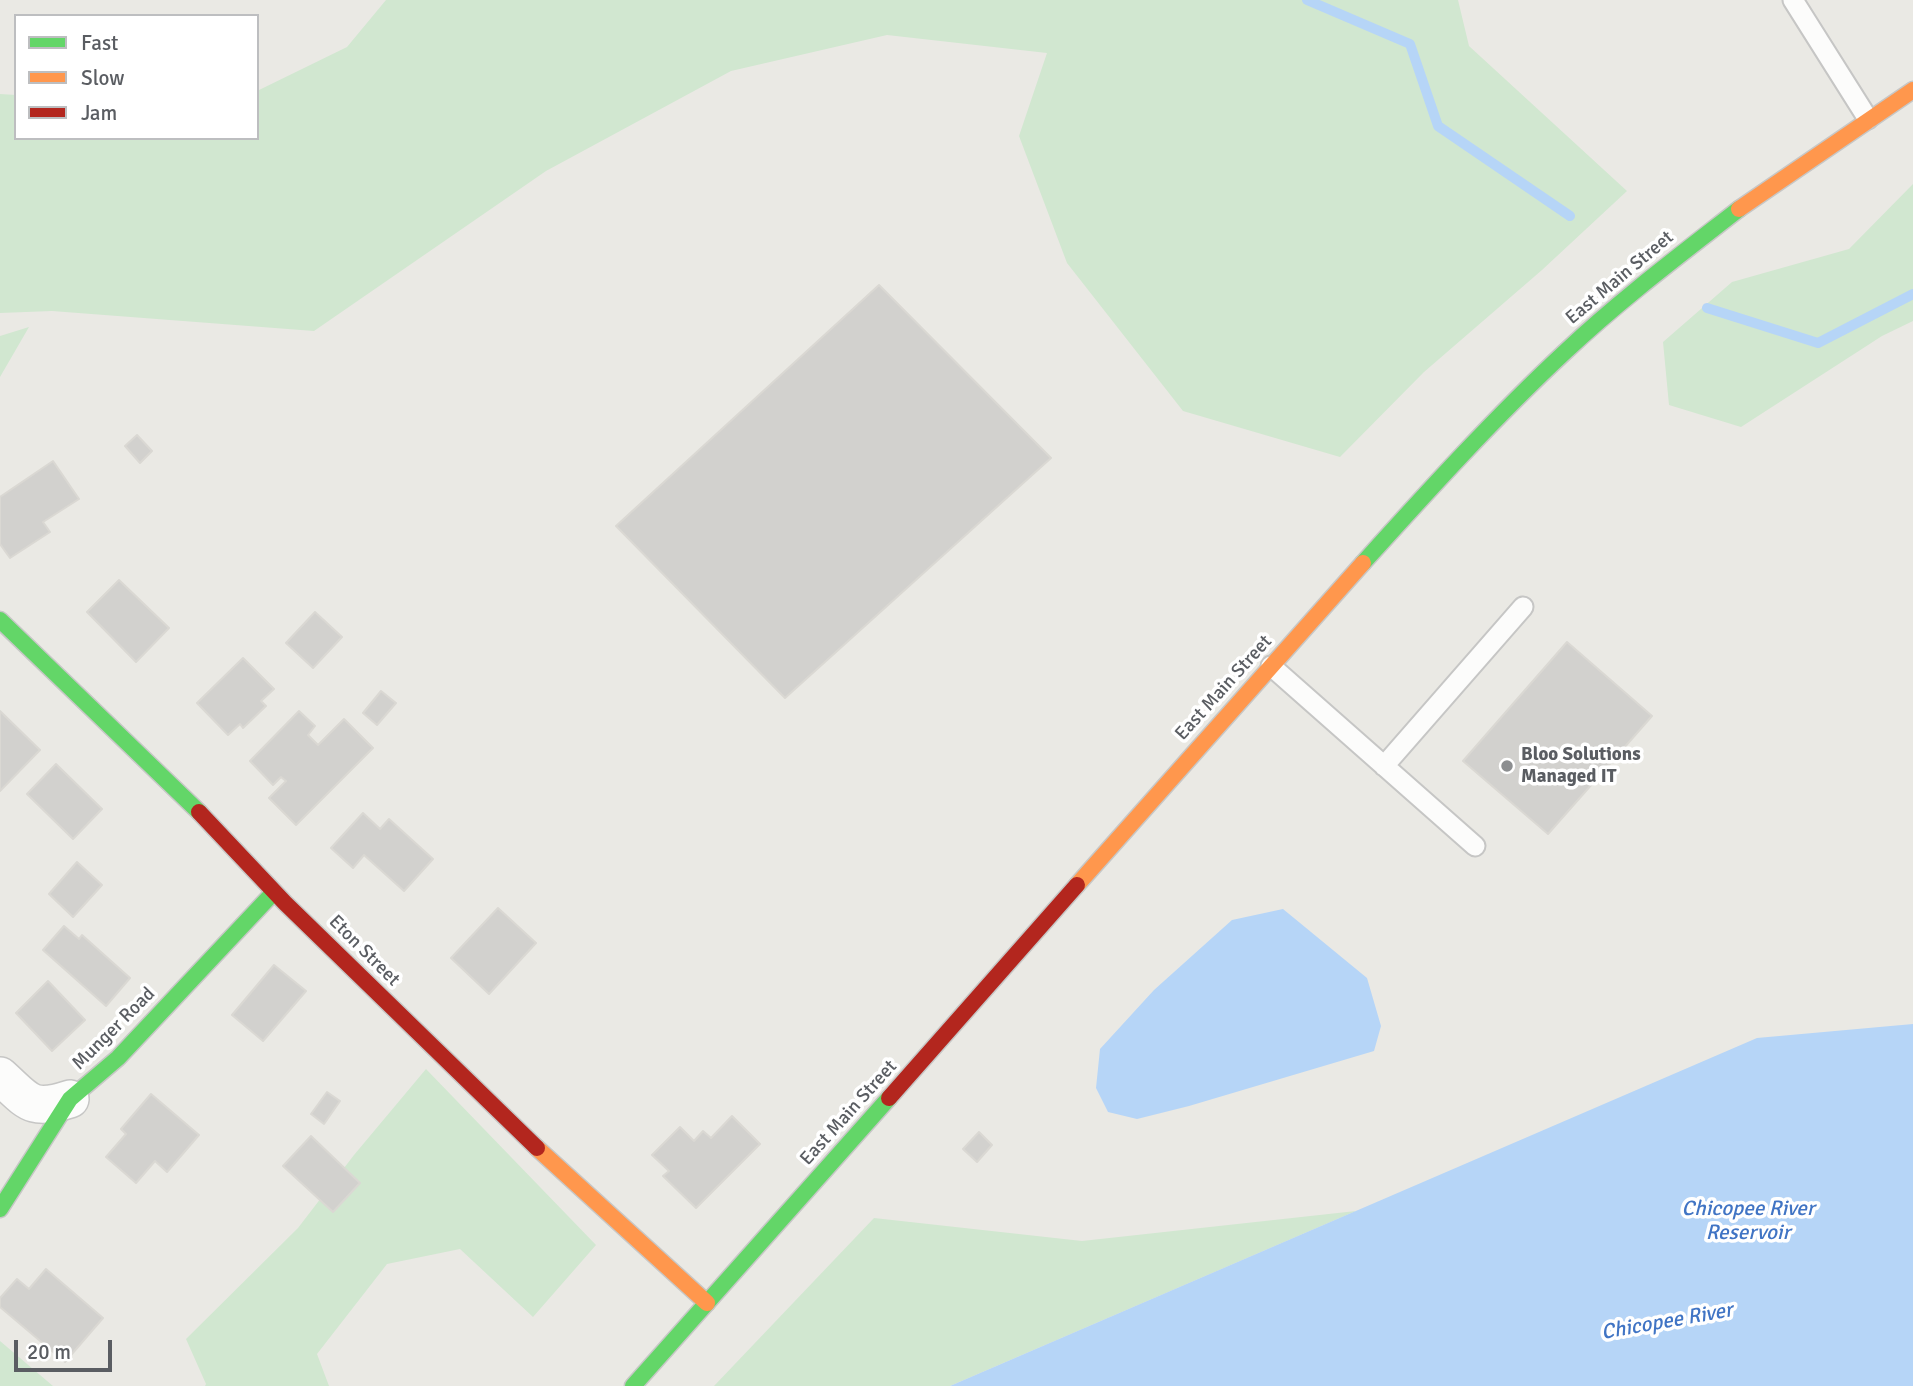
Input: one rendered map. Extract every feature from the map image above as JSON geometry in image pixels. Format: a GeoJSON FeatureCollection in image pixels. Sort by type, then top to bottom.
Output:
{"type":"FeatureCollection","features":[{"type":"Feature","properties":{"kind":"main road","name":"East Main Street"},"geometry":{"type":"LineString","coordinates":[[633,1386],[1421,498],[1566,351],[1671,262],[1754,198],[1913,89]]}},
{"type":"Feature","properties":{"kind":"main road","name":"Eton Street"},"geometry":{"type":"LineString","coordinates":[[0,620],[535,1147],[707,1303]]}},
{"type":"Feature","properties":{"kind":"main road","name":"Munger Road"},"geometry":{"type":"LineString","coordinates":[[0,1209],[70,1099],[118,1058],[274,892]]}},
{"type":"Feature","properties":{"kind":"street"},"geometry":{"type":"LineString","coordinates":[[0,1076],[32,1104],[48,1106],[70,1099]]}},
{"type":"Feature","properties":{"kind":"lane"},"geometry":{"type":"LineString","coordinates":[[1793,0],[1868,119]]}},
{"type":"Feature","properties":{"kind":"lane"},"geometry":{"type":"LineString","coordinates":[[1384,766],[1523,607]]}},
{"type":"Feature","properties":{"kind":"lane"},"geometry":{"type":"LineString","coordinates":[[1271,667],[1475,846]]}},
{"type":"Feature","properties":{"kind":"green space"},"geometry":{"type":"Polygon","coordinates":[[[386,0],[1458,0],[1469,46],[1627,191],[1542,270],[1424,372],[1340,457],[1183,411],[1067,263],[1019,136],[1047,53],[887,35],[731,71],[546,171],[314,331],[52,311],[0,313],[0,94],[14,95],[14,140],[259,140],[259,90],[347,47],[386,0]]]}},
{"type":"Feature","properties":{"kind":"green space"},"geometry":{"type":"Polygon","coordinates":[[[1913,184],[1913,321],[1882,336],[1741,427],[1669,405],[1663,342],[1732,282],[1849,249],[1913,184]]]}},
{"type":"Feature","properties":{"kind":"green space"},"geometry":{"type":"Polygon","coordinates":[[[29,327],[0,377],[0,336],[29,327]]]}},
{"type":"Feature","properties":{"kind":"green space"},"geometry":{"type":"Polygon","coordinates":[[[426,1069],[596,1245],[533,1317],[460,1249],[387,1264],[317,1354],[329,1386],[205,1386],[186,1339],[298,1228],[354,1155],[426,1069]]]}},
{"type":"Feature","properties":{"kind":"green space"},"geometry":{"type":"Polygon","coordinates":[[[1356,1211],[950,1386],[714,1386],[874,1218],[1082,1241],[1356,1211]]]}},
{"type":"Feature","properties":{"kind":"green space"},"geometry":{"type":"Polygon","coordinates":[[[0,1341],[53,1386],[0,1386],[0,1341]]]}},
{"type":"Feature","properties":{"kind":"water"},"geometry":{"type":"Polygon","coordinates":[[[1283,909],[1367,978],[1381,1026],[1374,1051],[1137,1119],[1108,1112],[1096,1088],[1100,1049],[1154,990],[1232,920],[1283,909]]]}},
{"type":"Feature","properties":{"kind":"water","name":"Chicopee River Reservoir"},"geometry":{"type":"Polygon","coordinates":[[[1913,1024],[1913,1386],[950,1386],[1757,1038],[1913,1024]]]}},
{"type":"Feature","properties":{"kind":"building"},"geometry":{"type":"Polygon","coordinates":[[[879,285],[1051,458],[785,698],[616,526],[879,285]]]}},
{"type":"Feature","properties":{"kind":"building"},"geometry":{"type":"Polygon","coordinates":[[[137,435],[152,451],[140,463],[125,446],[137,435]]]}},
{"type":"Feature","properties":{"kind":"building"},"geometry":{"type":"Polygon","coordinates":[[[53,461],[79,499],[43,522],[50,532],[10,558],[0,544],[0,497],[53,461]]]}},
{"type":"Feature","properties":{"kind":"building"},"geometry":{"type":"Polygon","coordinates":[[[119,580],[169,628],[136,662],[87,612],[119,580]]]}},
{"type":"Feature","properties":{"kind":"building"},"geometry":{"type":"Polygon","coordinates":[[[315,612],[342,637],[313,668],[286,643],[315,612]]]}},
{"type":"Feature","properties":{"kind":"building"},"geometry":{"type":"Polygon","coordinates":[[[1567,642],[1652,716],[1548,834],[1463,761],[1567,642]]]}},
{"type":"Feature","properties":{"kind":"building"},"geometry":{"type":"Polygon","coordinates":[[[243,658],[274,689],[261,701],[266,706],[243,728],[240,724],[228,735],[197,703],[243,658]]]}},
{"type":"Feature","properties":{"kind":"building"},"geometry":{"type":"Polygon","coordinates":[[[381,691],[396,703],[377,725],[363,713],[381,691]]]}},
{"type":"Feature","properties":{"kind":"building"},"geometry":{"type":"Polygon","coordinates":[[[0,711],[40,750],[0,791],[0,711]]]}},
{"type":"Feature","properties":{"kind":"building"},"geometry":{"type":"Polygon","coordinates":[[[299,711],[315,726],[308,735],[318,745],[344,719],[373,748],[296,825],[269,798],[286,781],[281,777],[273,785],[250,761],[299,711]]]}},
{"type":"Feature","properties":{"kind":"building"},"geometry":{"type":"Polygon","coordinates":[[[56,764],[102,809],[73,839],[27,794],[56,764]]]}},
{"type":"Feature","properties":{"kind":"building"},"geometry":{"type":"Polygon","coordinates":[[[363,813],[380,829],[389,819],[433,859],[404,891],[364,855],[353,868],[331,848],[363,813]]]}},
{"type":"Feature","properties":{"kind":"building"},"geometry":{"type":"Polygon","coordinates":[[[77,862],[102,885],[73,917],[49,894],[77,862]]]}},
{"type":"Feature","properties":{"kind":"building"},"geometry":{"type":"Polygon","coordinates":[[[498,908],[536,943],[489,994],[451,958],[498,908]]]}},
{"type":"Feature","properties":{"kind":"building"},"geometry":{"type":"Polygon","coordinates":[[[64,926],[79,939],[82,935],[130,978],[106,1006],[43,950],[64,926]]]}},
{"type":"Feature","properties":{"kind":"building"},"geometry":{"type":"Polygon","coordinates":[[[274,965],[306,991],[263,1041],[232,1015],[274,965]]]}},
{"type":"Feature","properties":{"kind":"building"},"geometry":{"type":"Polygon","coordinates":[[[48,981],[85,1020],[52,1051],[16,1013],[48,981]]]}},
{"type":"Feature","properties":{"kind":"building"},"geometry":{"type":"Polygon","coordinates":[[[327,1092],[340,1101],[324,1124],[311,1114],[327,1092]]]}},
{"type":"Feature","properties":{"kind":"building"},"geometry":{"type":"Polygon","coordinates":[[[151,1094],[199,1135],[167,1172],[155,1161],[136,1183],[106,1157],[126,1134],[121,1129],[151,1094]]]}},
{"type":"Feature","properties":{"kind":"building"},"geometry":{"type":"Polygon","coordinates":[[[732,1116],[760,1144],[696,1208],[663,1176],[669,1171],[652,1155],[680,1127],[694,1141],[703,1131],[711,1138],[732,1116]]]}},
{"type":"Feature","properties":{"kind":"building"},"geometry":{"type":"Polygon","coordinates":[[[979,1132],[992,1145],[977,1162],[963,1149],[979,1132]]]}},
{"type":"Feature","properties":{"kind":"building"},"geometry":{"type":"Polygon","coordinates":[[[311,1136],[360,1183],[333,1212],[283,1166],[311,1136]]]}},
{"type":"Feature","properties":{"kind":"building"},"geometry":{"type":"Polygon","coordinates":[[[46,1269],[103,1318],[65,1362],[0,1307],[0,1298],[17,1279],[29,1289],[46,1269]]]}},
{"type":"Feature","properties":{"kind":"waterway"},"geometry":{"type":"LineString","coordinates":[[1307,0],[1410,44],[1438,126],[1570,216]]}},
{"type":"Feature","properties":{"kind":"waterway"},"geometry":{"type":"LineString","coordinates":[[1707,308],[1818,343],[1913,294]]}},
{"type":"Feature","properties":{"kind":"traffic: fast"},"geometry":{"type":"LineString","coordinates":[[1363,563],[1488,428],[1566,351],[1629,296],[1739,209]]}},
{"type":"Feature","properties":{"kind":"traffic: fast"},"geometry":{"type":"LineString","coordinates":[[0,620],[199,812]]}},
{"type":"Feature","properties":{"kind":"traffic: fast"},"geometry":{"type":"LineString","coordinates":[[0,1209],[70,1099],[118,1058],[274,892]]}},
{"type":"Feature","properties":{"kind":"traffic: fast"},"geometry":{"type":"LineString","coordinates":[[633,1386],[889,1098]]}},
{"type":"Feature","properties":{"kind":"traffic: slow"},"geometry":{"type":"LineString","coordinates":[[1739,209],[1913,90]]}},
{"type":"Feature","properties":{"kind":"traffic: slow"},"geometry":{"type":"LineString","coordinates":[[1077,885],[1363,563]]}},
{"type":"Feature","properties":{"kind":"traffic: slow"},"geometry":{"type":"LineString","coordinates":[[537,1148],[707,1303]]}},
{"type":"Feature","properties":{"kind":"traffic: jam"},"geometry":{"type":"LineString","coordinates":[[199,812],[285,903],[537,1148]]}},
{"type":"Feature","properties":{"kind":"traffic: jam"},"geometry":{"type":"LineString","coordinates":[[889,1098],[1077,885]]}},
{"type":"Feature","properties":{"kind":"place","name":"Bloo Solutions Managed IT"},"geometry":{"type":"Point","coordinates":[1507,766]}},
{"type":"Feature","properties":{"kind":"water label","name":"Chicopee River"},"geometry":{"type":"Point","coordinates":[1667,1322]}}]}
